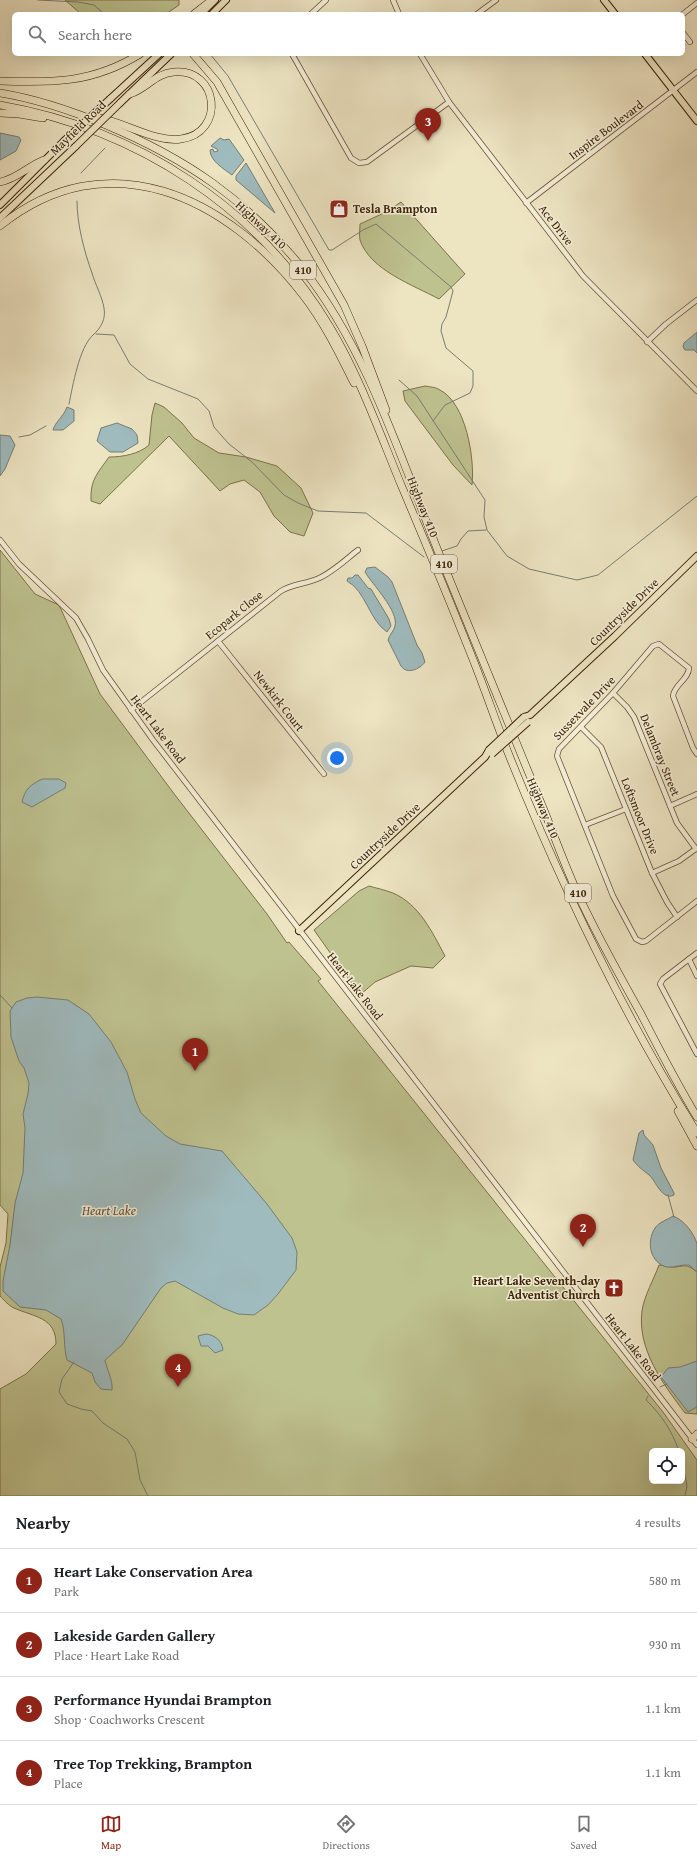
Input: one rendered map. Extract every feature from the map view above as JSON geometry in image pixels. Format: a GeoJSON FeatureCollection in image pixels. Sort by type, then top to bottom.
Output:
{"type":"FeatureCollection","features":[{"type":"Feature","properties":{"kind":"highway"},"geometry":{"type":"LineString","coordinates":[[197,12],[212,0]]}},
{"type":"Feature","properties":{"kind":"highway"},"geometry":{"type":"LineString","coordinates":[[0,81],[49,82],[74,80],[112,68],[136,56]]}},
{"type":"Feature","properties":{"kind":"highway"},"geometry":{"type":"LineString","coordinates":[[195,56],[217,82],[344,305],[362,346],[386,410],[392,434]]}},
{"type":"Feature","properties":{"kind":"highway"},"geometry":{"type":"LineString","coordinates":[[82,115],[102,118],[160,137],[174,139],[188,138],[200,131],[208,121],[211,113],[211,97],[208,89],[200,80],[186,73],[172,72],[164,74],[130,94]]}},
{"type":"Feature","properties":{"kind":"highway","name":"Highway 410"},"geometry":{"type":"LineString","coordinates":[[0,93],[43,103],[82,115],[149,144],[180,160],[210,180],[268,230],[302,268],[338,321],[358,358],[392,434],[584,909],[697,1117]]}},
{"type":"Feature","properties":{"kind":"highway","name":"Highway 410"},"geometry":{"type":"LineString","coordinates":[[0,105],[33,111],[86,128],[134,147],[176,170],[247,224],[277,254],[310,294],[332,329],[366,398],[474,662],[511,760],[551,856],[584,925],[668,1087],[697,1133]]}},
{"type":"Feature","properties":{"kind":"highway"},"geometry":{"type":"LineString","coordinates":[[0,113],[19,114],[73,127],[86,128]]}},
{"type":"Feature","properties":{"kind":"highway"},"geometry":{"type":"LineString","coordinates":[[0,182],[18,175],[34,164],[44,160]]}},
{"type":"Feature","properties":{"kind":"highway"},"geometry":{"type":"LineString","coordinates":[[0,226],[29,205],[51,195],[66,190],[96,184],[137,185],[172,194],[192,202],[237,228],[283,271],[303,295],[322,323],[357,389],[366,398]]}},
{"type":"Feature","properties":{"kind":"highway"},"geometry":{"type":"LineString","coordinates":[[668,1087],[672,1100],[697,1146]]}},
{"type":"Feature","properties":{"kind":"highway"},"geometry":{"type":"LineString","coordinates":[[688,1102],[697,1109]]}},
{"type":"Feature","properties":{"kind":"main road"},"geometry":{"type":"LineString","coordinates":[[203,12],[216,0]]}},
{"type":"Feature","properties":{"kind":"main road"},"geometry":{"type":"LineString","coordinates":[[214,12],[226,0]]}},
{"type":"Feature","properties":{"kind":"main road"},"geometry":{"type":"LineString","coordinates":[[604,0],[613,12]]}},
{"type":"Feature","properties":{"kind":"main road","name":"Mayfield Road"},"geometry":{"type":"LineString","coordinates":[[0,205],[44,160],[157,56]]}},
{"type":"Feature","properties":{"kind":"main road","name":"Mayfield Road"},"geometry":{"type":"LineString","coordinates":[[0,217],[169,56]]}},
{"type":"Feature","properties":{"kind":"main road"},"geometry":{"type":"LineString","coordinates":[[647,56],[697,121]]}},
{"type":"Feature","properties":{"kind":"main road","name":"Countryside Drive"},"geometry":{"type":"LineString","coordinates":[[300,931],[615,636],[697,556]]}},
{"type":"Feature","properties":{"kind":"street"},"geometry":{"type":"LineString","coordinates":[[314,12],[326,0]]}},
{"type":"Feature","properties":{"kind":"street"},"geometry":{"type":"LineString","coordinates":[[393,0],[399,12]]}},
{"type":"Feature","properties":{"kind":"street"},"geometry":{"type":"LineString","coordinates":[[480,12],[496,0]]}},
{"type":"Feature","properties":{"kind":"street"},"geometry":{"type":"LineString","coordinates":[[685,12],[697,3]]}},
{"type":"Feature","properties":{"kind":"street"},"geometry":{"type":"LineString","coordinates":[[685,36],[690,42]]}},
{"type":"Feature","properties":{"kind":"street"},"geometry":{"type":"LineString","coordinates":[[293,56],[351,158],[359,163],[367,162],[449,102]]}},
{"type":"Feature","properties":{"kind":"street","name":"Ace Drive"},"geometry":{"type":"LineString","coordinates":[[423,56],[449,102],[583,276],[697,391]]}},
{"type":"Feature","properties":{"kind":"street","name":"Inspire Boulevard"},"geometry":{"type":"LineString","coordinates":[[526,203],[697,72]]}},
{"type":"Feature","properties":{"kind":"street"},"geometry":{"type":"LineString","coordinates":[[647,342],[666,324],[697,300]]}},
{"type":"Feature","properties":{"kind":"street","name":"Heart Lake Road"},"geometry":{"type":"LineString","coordinates":[[0,540],[19,564],[76,618],[103,670],[131,710],[300,931],[695,1436],[697,1445]]}},
{"type":"Feature","properties":{"kind":"street","name":"Ecopark Close"},"geometry":{"type":"LineString","coordinates":[[131,710],[281,591],[288,587],[318,579],[331,572],[358,550]]}},
{"type":"Feature","properties":{"kind":"street","name":"Newkirk Court"},"geometry":{"type":"LineString","coordinates":[[218,641],[324,774]]}},
{"type":"Feature","properties":{"kind":"street","name":"Sussexvale Drive"},"geometry":{"type":"LineString","coordinates":[[697,754],[693,748],[673,696],[675,689],[688,673],[689,668],[661,645],[656,644],[613,693],[559,749],[557,756],[613,896],[636,939],[642,942],[646,940],[697,901]]}},
{"type":"Feature","properties":{"kind":"street","name":"Delambray Street"},"geometry":{"type":"LineString","coordinates":[[613,693],[628,707],[634,717],[679,826],[696,848]]}},
{"type":"Feature","properties":{"kind":"street","name":"Loftsmoor Drive"},"geometry":{"type":"LineString","coordinates":[[581,727],[601,747],[652,873],[667,902],[677,916]]}},
{"type":"Feature","properties":{"kind":"street"},"geometry":{"type":"LineString","coordinates":[[670,806],[697,794]]}},
{"type":"Feature","properties":{"kind":"street"},"geometry":{"type":"LineString","coordinates":[[585,825],[626,809]]}},
{"type":"Feature","properties":{"kind":"street"},"geometry":{"type":"LineString","coordinates":[[652,873],[679,861],[696,848]]}},
{"type":"Feature","properties":{"kind":"street"},"geometry":{"type":"LineString","coordinates":[[696,1051],[660,984],[663,979],[697,953]]}},
{"type":"Feature","properties":{"kind":"street"},"geometry":{"type":"LineString","coordinates":[[689,959],[697,976]]}},
{"type":"Feature","properties":{"kind":"green space"},"geometry":{"type":"Polygon","coordinates":[[[65,0],[179,0],[179,5],[169,12],[79,12],[65,0]]]}},
{"type":"Feature","properties":{"kind":"green space"},"geometry":{"type":"Polygon","coordinates":[[[401,202],[465,274],[439,299],[394,276],[383,268],[365,251],[360,240],[360,224],[386,212],[401,202]]]}},
{"type":"Feature","properties":{"kind":"green space"},"geometry":{"type":"Polygon","coordinates":[[[425,386],[438,389],[449,397],[462,419],[470,447],[473,474],[472,485],[453,465],[405,401],[403,391],[425,386]]]}},
{"type":"Feature","properties":{"kind":"green space"},"geometry":{"type":"Polygon","coordinates":[[[155,403],[164,407],[182,423],[194,438],[219,453],[246,457],[277,466],[301,488],[313,513],[304,536],[290,532],[274,516],[260,492],[244,480],[230,484],[220,491],[169,436],[100,504],[91,501],[93,482],[109,457],[140,451],[149,445],[152,415],[155,403]]]}},
{"type":"Feature","properties":{"kind":"green space"},"geometry":{"type":"Polygon","coordinates":[[[0,550],[35,594],[59,605],[100,694],[175,795],[267,914],[287,943],[289,942],[321,979],[318,981],[663,1412],[697,1460],[697,1496],[0,1496],[0,1389],[26,1374],[56,1344],[55,1335],[48,1323],[36,1316],[12,1307],[0,1296],[0,1267],[6,1243],[8,1214],[0,1205],[0,550]]]}},
{"type":"Feature","properties":{"kind":"green space"},"geometry":{"type":"Polygon","coordinates":[[[369,886],[393,893],[411,905],[424,920],[445,956],[433,968],[411,966],[375,982],[360,995],[314,930],[359,891],[369,886]]]}},
{"type":"Feature","properties":{"kind":"green space"},"geometry":{"type":"Polygon","coordinates":[[[659,1265],[674,1267],[687,1266],[697,1272],[697,1414],[685,1413],[668,1390],[653,1365],[644,1339],[642,1325],[643,1305],[659,1265]]]}},
{"type":"Feature","properties":{"kind":"water"},"geometry":{"type":"Polygon","coordinates":[[[0,133],[19,137],[21,140],[16,151],[0,160],[0,133]]]}},
{"type":"Feature","properties":{"kind":"water"},"geometry":{"type":"Polygon","coordinates":[[[220,138],[224,140],[229,139],[244,160],[232,175],[212,158],[210,150],[213,149],[214,152],[218,151],[211,146],[220,138]]]}},
{"type":"Feature","properties":{"kind":"water"},"geometry":{"type":"Polygon","coordinates":[[[246,163],[275,213],[236,180],[236,176],[246,163]]]}},
{"type":"Feature","properties":{"kind":"water"},"geometry":{"type":"Polygon","coordinates":[[[697,332],[697,353],[694,350],[685,350],[683,347],[684,343],[697,332]]]}},
{"type":"Feature","properties":{"kind":"water"},"geometry":{"type":"Polygon","coordinates":[[[67,407],[74,410],[74,421],[63,430],[53,430],[64,413],[67,407]]]}},
{"type":"Feature","properties":{"kind":"water"},"geometry":{"type":"Polygon","coordinates":[[[117,423],[132,429],[137,435],[138,443],[123,452],[110,452],[97,441],[101,428],[117,423]]]}},
{"type":"Feature","properties":{"kind":"water"},"geometry":{"type":"Polygon","coordinates":[[[0,435],[10,436],[15,445],[5,469],[0,476],[0,435]]]}},
{"type":"Feature","properties":{"kind":"water"},"geometry":{"type":"Polygon","coordinates":[[[375,567],[392,582],[417,645],[422,653],[425,662],[417,669],[410,671],[401,666],[388,640],[395,626],[393,613],[389,605],[365,572],[367,568],[375,567]]]}},
{"type":"Feature","properties":{"kind":"water"},"geometry":{"type":"Polygon","coordinates":[[[355,575],[358,575],[368,588],[371,589],[389,619],[391,626],[387,632],[376,620],[359,592],[347,581],[348,578],[352,578],[355,575]]]}},
{"type":"Feature","properties":{"kind":"water"},"geometry":{"type":"Polygon","coordinates":[[[42,779],[59,779],[66,783],[65,788],[32,807],[22,802],[29,788],[34,783],[42,779]]]}},
{"type":"Feature","properties":{"kind":"water","name":"Heart Lake"},"geometry":{"type":"Polygon","coordinates":[[[37,997],[68,1000],[89,1014],[111,1042],[127,1072],[141,1113],[166,1136],[180,1144],[222,1151],[267,1204],[292,1238],[297,1252],[296,1270],[268,1305],[254,1315],[238,1314],[223,1308],[175,1281],[167,1283],[161,1288],[122,1345],[105,1360],[111,1379],[112,1390],[101,1389],[95,1382],[92,1373],[67,1360],[61,1319],[46,1310],[20,1307],[3,1291],[3,1281],[10,1245],[15,1203],[23,1173],[25,1128],[23,1114],[29,1083],[24,1068],[19,1061],[11,1037],[10,1011],[16,1002],[27,998],[37,997]]]}},
{"type":"Feature","properties":{"kind":"water"},"geometry":{"type":"Polygon","coordinates":[[[643,1130],[644,1135],[653,1145],[661,1168],[674,1195],[670,1196],[663,1193],[652,1178],[633,1160],[639,1133],[643,1130]]]}},
{"type":"Feature","properties":{"kind":"water"},"geometry":{"type":"Polygon","coordinates":[[[673,1216],[685,1224],[696,1240],[697,1272],[689,1265],[667,1267],[661,1265],[653,1257],[650,1245],[652,1234],[659,1224],[673,1216]]]}},
{"type":"Feature","properties":{"kind":"water"},"geometry":{"type":"Polygon","coordinates":[[[206,1334],[218,1339],[223,1350],[215,1353],[208,1346],[201,1346],[198,1336],[206,1334]]]}},
{"type":"Feature","properties":{"kind":"water"},"geometry":{"type":"Polygon","coordinates":[[[697,1361],[697,1407],[688,1412],[661,1377],[668,1368],[680,1367],[697,1361]]]}},
{"type":"Feature","properties":{"kind":"waterway"},"geometry":{"type":"LineString","coordinates":[[38,0],[78,2],[94,5],[102,12]]}},
{"type":"Feature","properties":{"kind":"waterway"},"geometry":{"type":"LineString","coordinates":[[212,56],[228,76],[329,250],[332,250],[363,230],[376,224],[451,287],[453,291],[441,331],[446,348],[473,371],[473,386],[470,393],[445,405],[433,421]]}},
{"type":"Feature","properties":{"kind":"waterway"},"geometry":{"type":"LineString","coordinates":[[81,173],[105,148]]}},
{"type":"Feature","properties":{"kind":"waterway"},"geometry":{"type":"LineString","coordinates":[[69,404],[80,358],[88,341],[101,326],[104,320],[102,299],[93,277],[84,247],[78,219],[77,201]]}},
{"type":"Feature","properties":{"kind":"waterway"},"geometry":{"type":"LineString","coordinates":[[96,334],[114,335],[130,364],[148,379],[198,399],[209,411],[214,427],[229,444],[252,462],[284,495],[298,503],[318,511],[366,513],[424,557]]}},
{"type":"Feature","properties":{"kind":"waterway"},"geometry":{"type":"LineString","coordinates":[[399,380],[417,396],[485,500],[484,517],[487,530],[507,556],[529,569],[577,580],[598,575],[697,496]]}},
{"type":"Feature","properties":{"kind":"waterway"},"geometry":{"type":"LineString","coordinates":[[19,437],[30,435],[46,426]]}},
{"type":"Feature","properties":{"kind":"waterway"},"geometry":{"type":"LineString","coordinates":[[442,551],[457,546],[468,531],[486,530]]}},
{"type":"Feature","properties":{"kind":"waterway"},"geometry":{"type":"LineString","coordinates":[[0,995],[12,1008]]}},
{"type":"Feature","properties":{"kind":"waterway"},"geometry":{"type":"LineString","coordinates":[[668,1195],[674,1217]]}},
{"type":"Feature","properties":{"kind":"waterway"},"geometry":{"type":"LineString","coordinates":[[74,1362],[62,1379],[59,1392],[67,1404],[92,1411],[103,1423],[127,1439],[135,1452],[140,1480],[148,1496]]}},
{"type":"Feature","properties":{"kind":"waterway"},"geometry":{"type":"LineString","coordinates":[[660,1387],[667,1384]]}},
{"type":"Feature","properties":{"kind":"waterway"},"geometry":{"type":"LineString","coordinates":[[648,1396],[646,1400],[666,1423],[678,1448]]}},
{"type":"Feature","properties":{"kind":"waterway"},"geometry":{"type":"LineString","coordinates":[[685,1476],[687,1486],[685,1496]]}},
{"type":"Feature","properties":{"kind":"place","name":"Performance Hyundai Brampton"},"geometry":{"type":"Point","coordinates":[428,141]}},
{"type":"Feature","properties":{"kind":"place","name":"Tesla Brampton"},"geometry":{"type":"Point","coordinates":[339,209]}},
{"type":"Feature","properties":{"kind":"place","name":"Heart Lake Conservation Area"},"geometry":{"type":"Point","coordinates":[195,1071]}},
{"type":"Feature","properties":{"kind":"place","name":"Lakeside Garden Gallery"},"geometry":{"type":"Point","coordinates":[583,1247]}},
{"type":"Feature","properties":{"kind":"place","name":"Heart Lake Seventh-day Adventist Church"},"geometry":{"type":"Point","coordinates":[614,1288]}},
{"type":"Feature","properties":{"kind":"place","name":"Tree Top Trekking, Brampton"},"geometry":{"type":"Point","coordinates":[178,1387]}}]}
